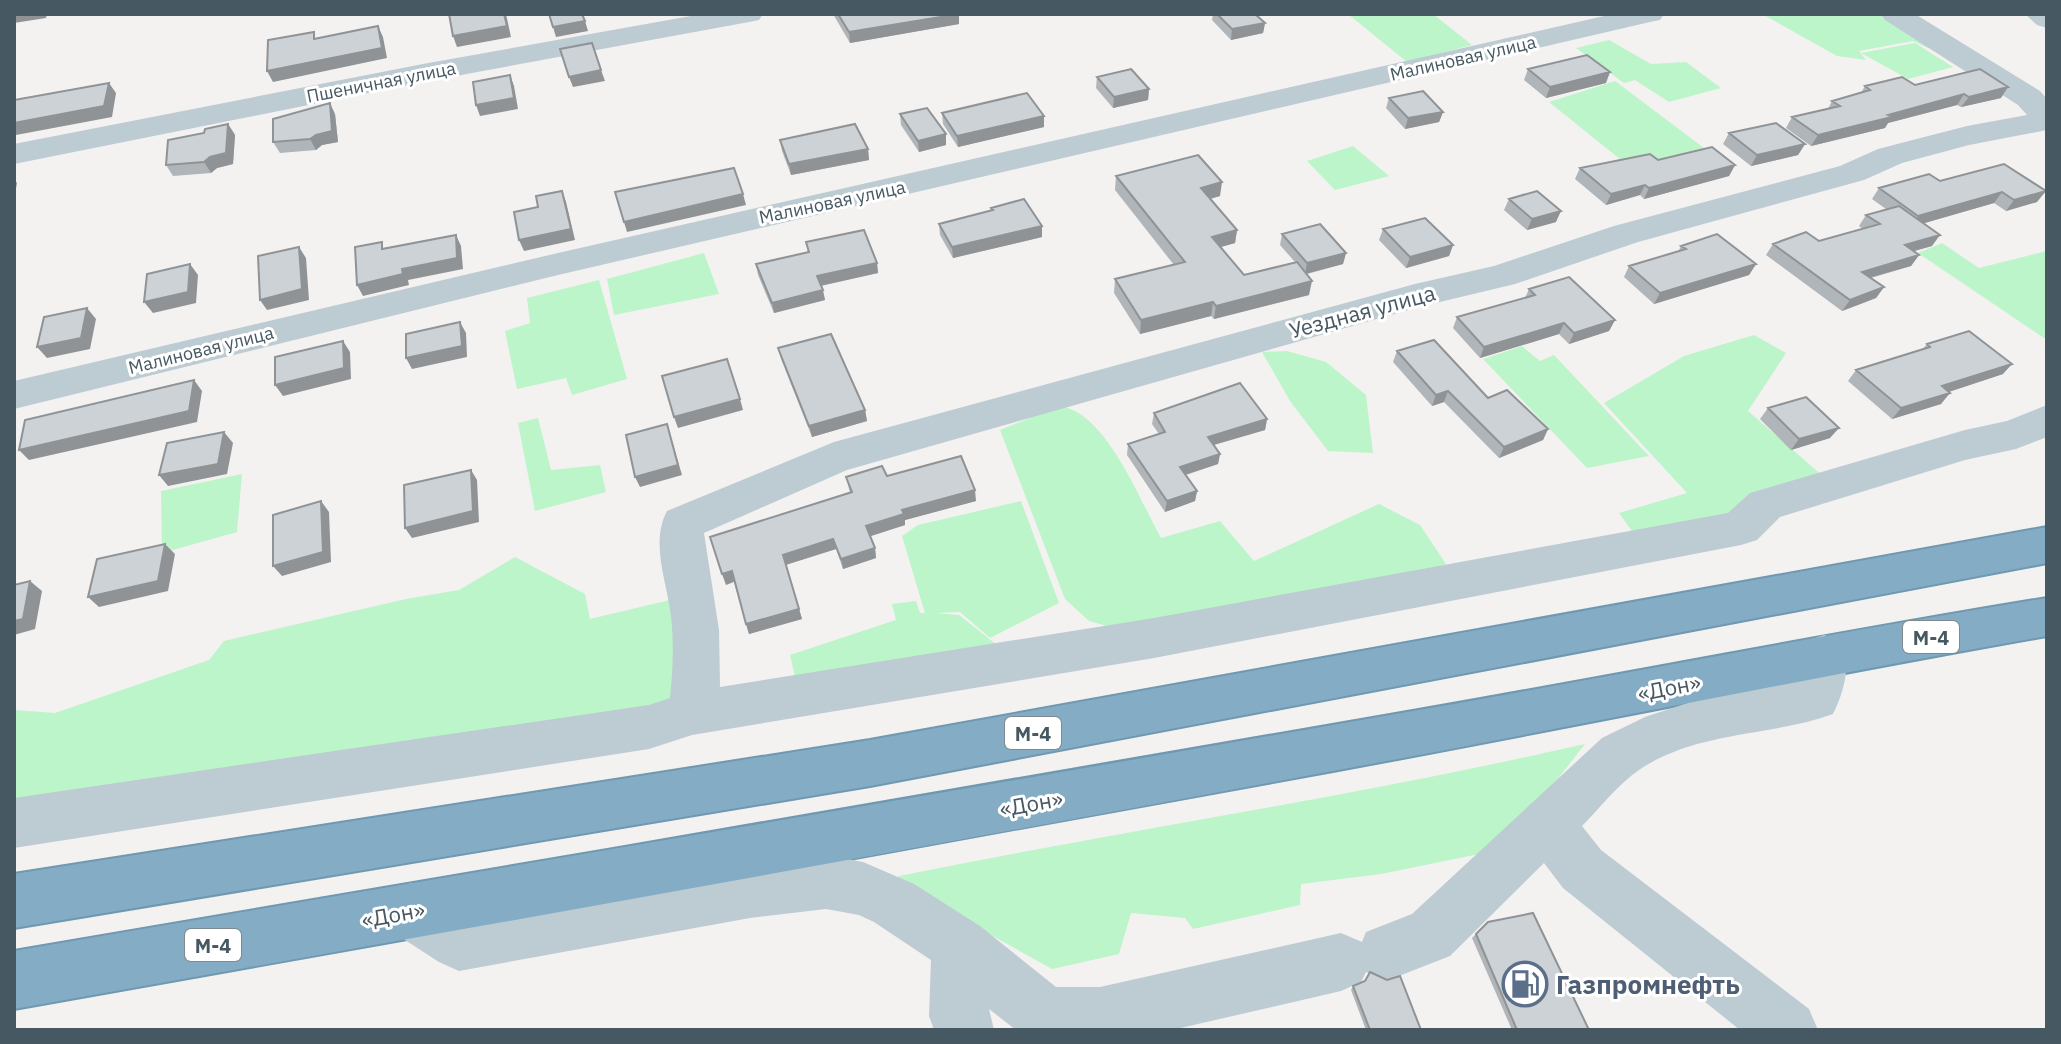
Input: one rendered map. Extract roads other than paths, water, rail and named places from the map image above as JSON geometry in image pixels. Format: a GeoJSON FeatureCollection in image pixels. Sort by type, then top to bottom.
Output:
{"type":"FeatureCollection","features":[{"type":"Feature","properties":{"kind":"highway","name":"М-4"},"geometry":{"type":"LineString","coordinates":[[14,901],[870,763],[2047,545]]}},
{"type":"Feature","properties":{"kind":"highway","name":"«Дон»"},"geometry":{"type":"LineString","coordinates":[[14,980],[1002,808],[1646,692],[1824,655],[2047,617]]}},
{"type":"Feature","properties":{"kind":"street","name":"Пшеничная улица"},"geometry":{"type":"LineString","coordinates":[[14,154],[423,73],[749,14]]}},
{"type":"Feature","properties":{"kind":"street","name":"Малиновая улица"},"geometry":{"type":"LineString","coordinates":[[14,395],[558,264],[1650,14]]}},
{"type":"Feature","properties":{"kind":"street"},"geometry":{"type":"LineString","coordinates":[[1895,14],[2029,98],[2047,120]]}},
{"type":"Feature","properties":{"kind":"street"},"geometry":{"type":"LineString","coordinates":[[2039,14],[2047,19]]}},
{"type":"Feature","properties":{"kind":"street","name":"Уездная улица"},"geometry":{"type":"LineString","coordinates":[[692,713],[699,678],[692,601],[680,547],[683,523],[834,458],[1415,296],[1502,276],[1626,234],[1852,173],[1890,156],[1982,132],[2047,120]]}},
{"type":"Feature","properties":{"kind":"street"},"geometry":{"type":"LineString","coordinates":[[14,823],[649,727],[692,713],[1154,638],[1741,528],[1765,505],[1965,445],[2016,434],[2047,420]]}},
{"type":"Feature","properties":{"kind":"street"},"geometry":{"type":"LineString","coordinates":[[411,911],[459,942],[750,891],[826,882],[863,889],[894,903],[960,946],[983,968],[1046,1016],[1100,1017],[1363,957],[1430,936],[1620,754],[1663,733],[1715,716],[1816,699],[1824,655]]}},
{"type":"Feature","properties":{"kind":"street"},"geometry":{"type":"LineString","coordinates":[[1552,819],[1562,843],[1582,869],[1788,1030]]}},
{"type":"Feature","properties":{"kind":"street"},"geometry":{"type":"LineString","coordinates":[[960,946],[959,1016],[964,1030]]}},
{"type":"Feature","properties":{"kind":"place","name":"Газпромнефть"},"geometry":{"type":"Point","coordinates":[1525,984]}}]}
